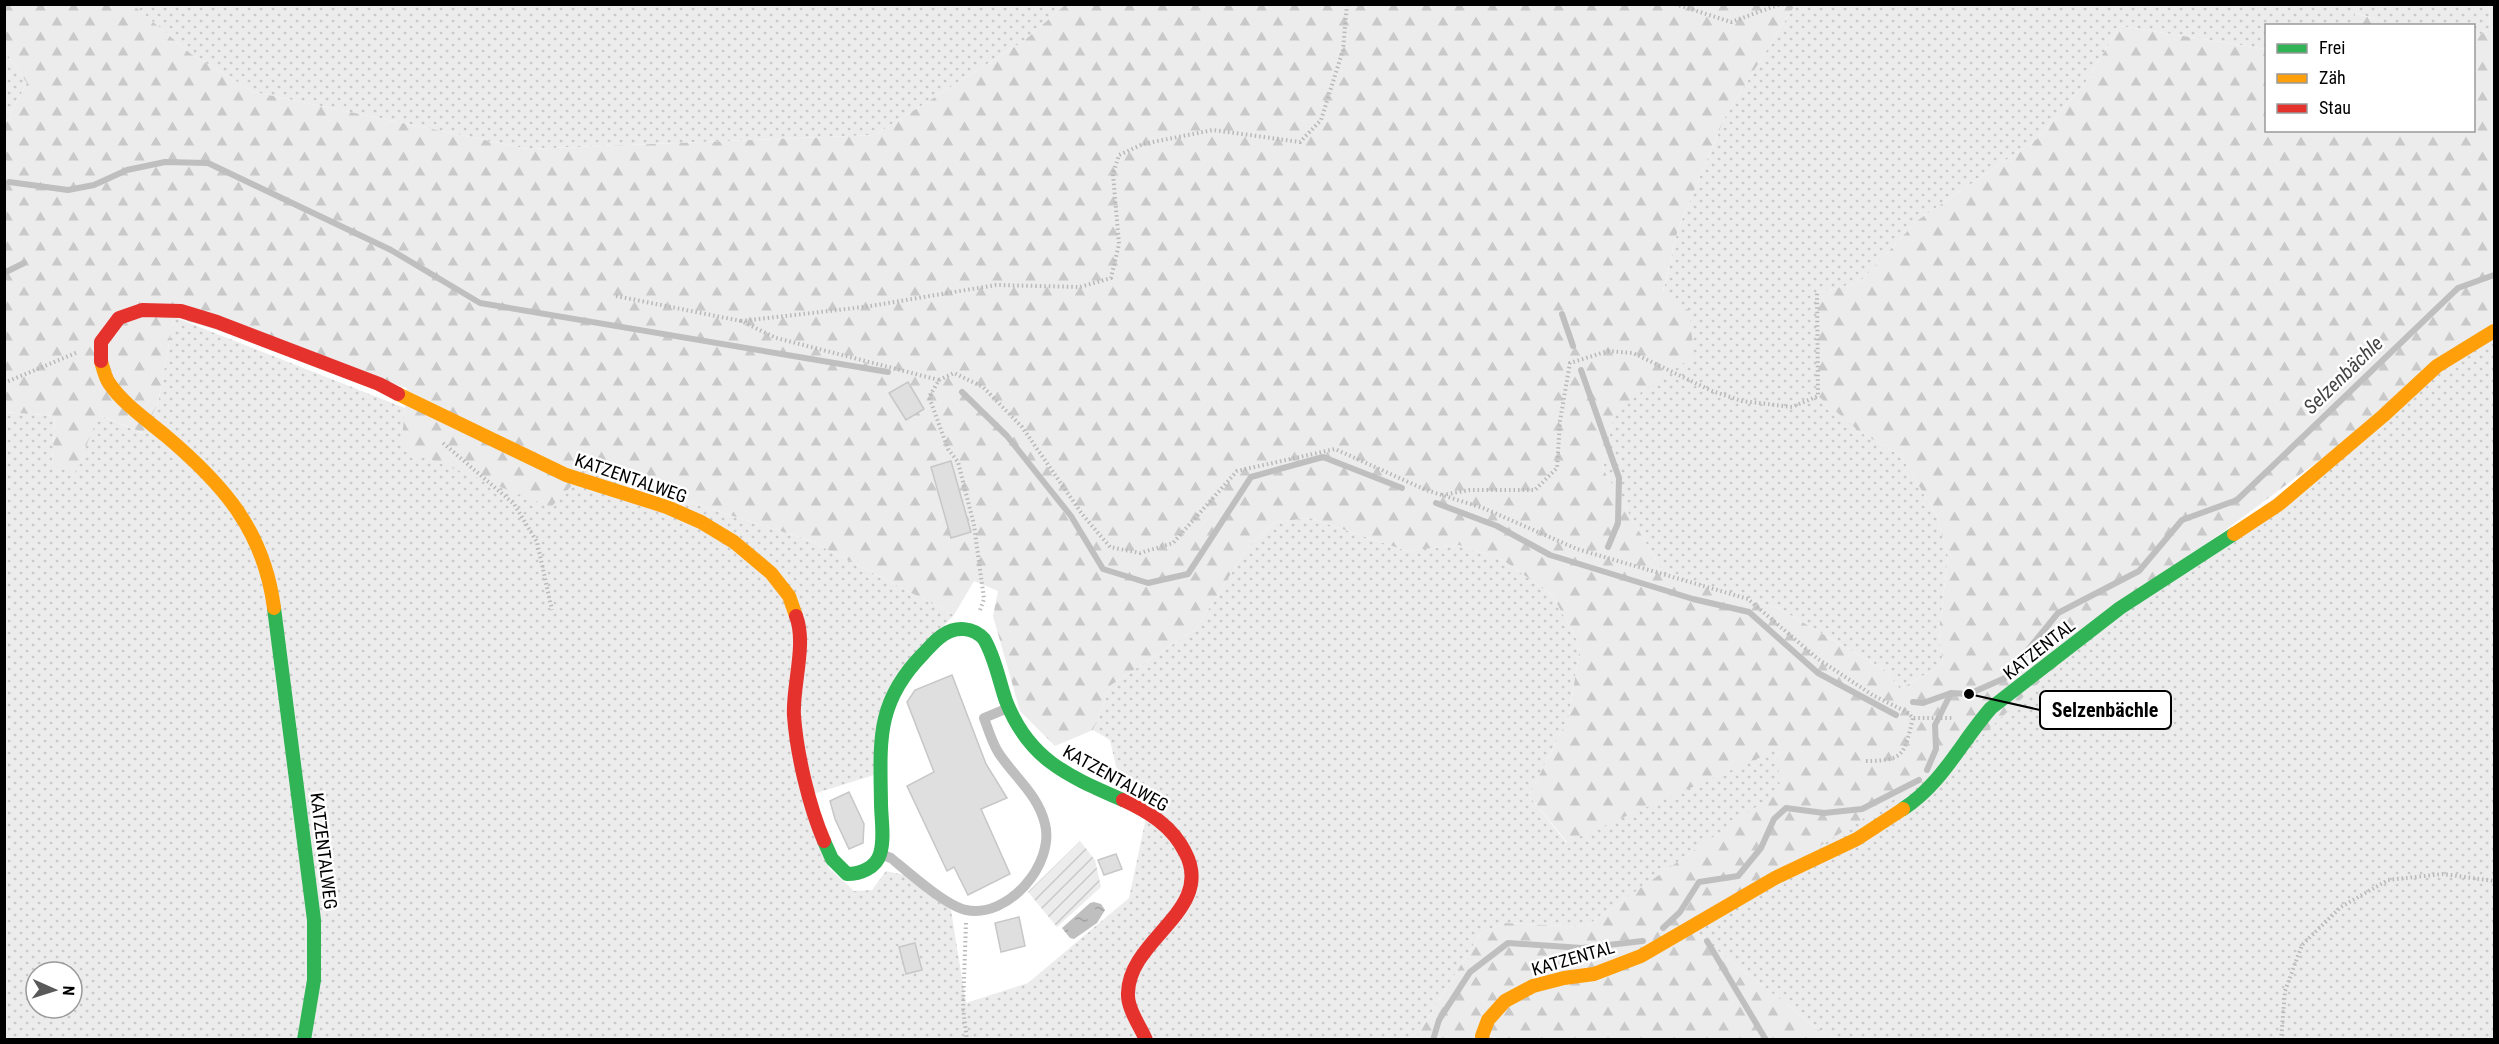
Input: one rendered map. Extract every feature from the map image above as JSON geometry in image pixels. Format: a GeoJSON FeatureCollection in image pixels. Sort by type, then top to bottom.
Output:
{"type":"FeatureCollection","features":[{"type":"Feature","properties":{"kind":"street","name":"KATZENTALWEG"},"geometry":{"type":"LineString","coordinates":[[304,1040],[311,1015],[317,961],[314,908],[272,591],[261,550],[235,504],[186,453],[108,382],[100,357],[101,342],[119,318],[142,310],[182,311],[379,384],[566,474],[667,507],[701,522],[734,542],[771,573],[789,596],[798,620],[800,654],[794,715],[804,772],[821,833],[832,859],[847,874],[861,875],[873,866],[880,854]]}},
{"type":"Feature","properties":{"kind":"street","name":"KATZENTAL"},"geometry":{"type":"LineString","coordinates":[[1483,1040],[1482,1036],[1488,1020],[1505,1001],[1533,986],[1564,978],[1594,974],[1641,956],[1775,878],[1857,839],[1917,800],[1952,763],[1977,724],[1991,708],[2120,608],[2278,505],[2383,416],[2437,366],[2494,331]]}},
{"type":"Feature","properties":{"kind":"street"},"geometry":{"type":"LineString","coordinates":[[880,854],[884,717],[891,696],[910,667],[944,633],[955,629],[973,629]]}},
{"type":"Feature","properties":{"kind":"street","name":"KATZENTALWEG"},"geometry":{"type":"LineString","coordinates":[[973,629],[983,638],[989,649],[1008,708],[1017,728],[1028,743],[1050,763],[1079,782],[1150,814],[1182,843],[1188,857],[1192,875],[1189,897],[1173,921],[1138,954],[1130,969],[1128,996],[1146,1040]]}},
{"type":"Feature","properties":{"kind":"lane"},"geometry":{"type":"LineString","coordinates":[[880,854],[891,858],[947,901],[966,910],[989,908],[1014,898],[1032,878],[1044,853],[1046,826],[1026,784],[998,751],[984,718],[1008,708]]}},
{"type":"Feature","properties":{"kind":"path"},"geometry":{"type":"LineString","coordinates":[[741,321],[864,307],[996,285],[1080,287],[1111,278],[1119,244],[1113,174],[1119,155],[1143,144],[1213,130],[1300,142],[1320,120],[1343,50],[1347,4]]}},
{"type":"Feature","properties":{"kind":"path"},"geometry":{"type":"LineString","coordinates":[[1675,4],[1731,22],[1780,4]]}},
{"type":"Feature","properties":{"kind":"path"},"geometry":{"type":"LineString","coordinates":[[1442,495],[1470,490],[1536,490],[1557,468],[1560,421],[1570,363],[1608,351],[1633,353],[1712,391],[1742,401],[1792,407],[1818,396],[1817,293]]}},
{"type":"Feature","properties":{"kind":"path"},"geometry":{"type":"LineString","coordinates":[[616,296],[741,321],[776,338],[939,380]]}},
{"type":"Feature","properties":{"kind":"path"},"geometry":{"type":"LineString","coordinates":[[4,383],[101,342]]}},
{"type":"Feature","properties":{"kind":"path"},"geometry":{"type":"LineString","coordinates":[[973,629],[984,599],[975,536],[958,462],[948,449],[929,397],[939,380],[954,373],[983,387],[1022,427],[1082,514],[1110,547],[1140,553],[1173,543],[1237,471],[1335,449],[1442,495],[1484,508],[1577,549],[1748,599],[1818,659],[1874,696],[1907,712],[1912,718],[1945,717]]}},
{"type":"Feature","properties":{"kind":"path"},"geometry":{"type":"LineString","coordinates":[[441,440],[514,504],[537,542],[552,610]]}},
{"type":"Feature","properties":{"kind":"path"},"geometry":{"type":"LineString","coordinates":[[1866,761],[1890,761],[1904,751],[1912,718]]}},
{"type":"Feature","properties":{"kind":"path"},"geometry":{"type":"LineString","coordinates":[[2281,1040],[2285,991],[2302,945],[2341,907],[2388,880],[2443,874],[2494,881]]}},
{"type":"Feature","properties":{"kind":"path"},"geometry":{"type":"LineString","coordinates":[[966,910],[963,1008],[967,1040]]}},
{"type":"Feature","properties":{"kind":"green space"},"geometry":{"type":"Polygon","coordinates":[[[4,5],[133,5],[191,54],[254,92],[528,149],[875,135],[1025,40],[1065,5],[1795,5],[1725,117],[1678,229],[1663,291],[1689,311],[1694,356],[1614,411],[1603,469],[1664,574],[1778,608],[1885,670],[1900,689],[1943,664],[1939,632],[1948,556],[1937,516],[1901,456],[1860,432],[1818,396],[1817,293],[1860,282],[1918,220],[2037,139],[2085,83],[2120,26],[2265,49],[2265,132],[2475,132],[2475,38],[2490,27],[2489,5],[2494,5],[2494,331],[2120,608],[1952,763],[1689,928],[1819,1030],[1837,1039],[1417,1039],[1480,934],[1504,923],[1585,927],[1780,790],[1777,750],[1567,842],[1529,796],[1569,716],[1580,646],[1553,596],[1503,560],[1459,545],[1407,551],[1310,518],[1275,522],[1248,547],[1196,629],[1111,685],[1093,730],[1055,746],[1020,711],[993,616],[998,591],[974,581],[954,615],[809,540],[587,470],[551,507],[401,448],[407,388],[174,317],[158,403],[143,433],[99,415],[74,475],[52,464],[55,416],[5,412],[5,123],[27,83],[5,51],[4,5]]]}},
{"type":"Feature","properties":{"kind":"green space"},"geometry":{"type":"Polygon","coordinates":[[[133,5],[1065,5],[1025,40],[875,135],[528,149],[254,92],[191,54],[133,5]]]}},
{"type":"Feature","properties":{"kind":"green space"},"geometry":{"type":"Polygon","coordinates":[[[1795,5],[2489,5],[2490,27],[2475,38],[2475,24],[2384,24],[2356,13],[2354,24],[2265,24],[2265,49],[2120,26],[2085,83],[2037,139],[1918,220],[1860,282],[1817,293],[1860,432],[1901,456],[1937,516],[1948,556],[1939,632],[1943,664],[1900,689],[1885,670],[1778,608],[1664,574],[1603,469],[1614,411],[1663,292],[1678,229],[1725,117],[1795,5]]]}},
{"type":"Feature","properties":{"kind":"green space"},"geometry":{"type":"Polygon","coordinates":[[[2355,13],[2384,24],[2354,24],[2355,13]]]}},
{"type":"Feature","properties":{"kind":"green space"},"geometry":{"type":"Polygon","coordinates":[[[5,51],[27,83],[5,123],[5,51]]]}},
{"type":"Feature","properties":{"kind":"green space"},"geometry":{"type":"Polygon","coordinates":[[[174,317],[405,408],[402,448],[551,506],[587,470],[809,540],[954,615],[907,665],[877,774],[804,797],[829,868],[854,891],[872,890],[886,871],[904,875],[951,910],[966,1003],[1028,983],[1129,898],[1151,794],[1117,771],[1110,740],[1093,730],[1111,685],[1196,629],[1248,547],[1275,522],[1310,518],[1407,551],[1459,545],[1503,560],[1553,596],[1580,646],[1569,716],[1529,796],[1566,842],[1777,749],[1781,790],[1585,927],[1504,923],[1480,934],[1417,1039],[5,1039],[4,412],[55,416],[52,464],[99,415],[142,433],[158,403],[174,317]]]}},
{"type":"Feature","properties":{"kind":"green space"},"geometry":{"type":"Polygon","coordinates":[[[2494,331],[2494,1039],[1837,1039],[1819,1030],[1689,928],[1977,724],[2494,331]]]}},
{"type":"Feature","properties":{"kind":"green space"},"geometry":{"type":"Polygon","coordinates":[[[1080,841],[1095,860],[1101,887],[1057,927],[1028,892],[1080,841]]]}},
{"type":"Feature","properties":{"kind":"water"},"geometry":{"type":"Polygon","coordinates":[[[1094,902],[1101,904],[1105,910],[1097,923],[1074,939],[1070,938],[1062,928],[1094,902]]]}},
{"type":"Feature","properties":{"kind":"building"},"geometry":{"type":"Polygon","coordinates":[[[908,382],[924,409],[906,420],[889,393],[908,382]]]}},
{"type":"Feature","properties":{"kind":"building"},"geometry":{"type":"Polygon","coordinates":[[[951,461],[971,532],[951,538],[931,467],[951,461]]]}},
{"type":"Feature","properties":{"kind":"building"},"geometry":{"type":"Polygon","coordinates":[[[952,675],[986,764],[1007,798],[981,809],[1010,874],[968,895],[954,867],[947,871],[907,786],[934,772],[907,702],[915,690],[952,675]]]}},
{"type":"Feature","properties":{"kind":"building"},"geometry":{"type":"Polygon","coordinates":[[[849,792],[864,824],[863,843],[849,849],[835,819],[830,801],[849,792]]]}},
{"type":"Feature","properties":{"kind":"building"},"geometry":{"type":"Polygon","coordinates":[[[1116,854],[1122,869],[1104,875],[1098,860],[1116,854]]]}},
{"type":"Feature","properties":{"kind":"building"},"geometry":{"type":"Polygon","coordinates":[[[1019,917],[1025,946],[1001,952],[995,923],[1019,917]]]}},
{"type":"Feature","properties":{"kind":"building"},"geometry":{"type":"Polygon","coordinates":[[[915,943],[922,970],[906,974],[899,947],[915,943]]]}},
{"type":"Feature","properties":{"kind":"waterway"},"geometry":{"type":"LineString","coordinates":[[9,182],[68,190],[94,185],[127,170],[165,162],[208,163],[391,250],[480,303],[888,372]]}},
{"type":"Feature","properties":{"kind":"waterway"},"geometry":{"type":"LineString","coordinates":[[4,273],[24,263]]}},
{"type":"Feature","properties":{"kind":"waterway","name":"Selzenbächle"},"geometry":{"type":"LineString","coordinates":[[1927,770],[1936,749],[1935,725],[1951,693],[1969,694],[2005,678],[2058,613],[2139,571],[2182,520],[2237,500],[2458,288],[2494,275]]}},
{"type":"Feature","properties":{"kind":"waterway"},"geometry":{"type":"LineString","coordinates":[[1562,314],[1573,346]]}},
{"type":"Feature","properties":{"kind":"waterway"},"geometry":{"type":"LineString","coordinates":[[1581,370],[1619,478],[1618,523],[1608,547]]}},
{"type":"Feature","properties":{"kind":"waterway"},"geometry":{"type":"LineString","coordinates":[[962,392],[1007,436],[1071,516],[1103,569],[1148,583],[1188,574],[1251,477],[1323,457],[1402,488]]}},
{"type":"Feature","properties":{"kind":"waterway"},"geometry":{"type":"LineString","coordinates":[[1436,503],[1497,526],[1550,555],[1693,599],[1749,612],[1818,673],[1896,715]]}},
{"type":"Feature","properties":{"kind":"waterway"},"geometry":{"type":"LineString","coordinates":[[1913,702],[1923,703],[1951,693]]}},
{"type":"Feature","properties":{"kind":"waterway","name":"Selzenbächle"},"geometry":{"type":"LineString","coordinates":[[1663,928],[1680,912],[1699,882],[1738,876],[1761,848],[1774,819],[1786,808],[1824,813],[1862,809],[1919,780]]}},
{"type":"Feature","properties":{"kind":"waterway","name":"Selzenbächle"},"geometry":{"type":"LineString","coordinates":[[1433,1040],[1439,1020],[1470,972],[1508,943],[1582,948],[1643,941]]}},
{"type":"Feature","properties":{"kind":"waterway"},"geometry":{"type":"LineString","coordinates":[[1707,941],[1766,1040]]}},
{"type":"Feature","properties":{"kind":"traffic: fast"},"geometry":{"type":"LineString","coordinates":[[1903,809],[1917,799],[1940,775],[1991,708],[2120,608],[2234,534]]}},
{"type":"Feature","properties":{"kind":"traffic: fast"},"geometry":{"type":"LineString","coordinates":[[274,608],[314,920],[314,980],[304,1040]]}},
{"type":"Feature","properties":{"kind":"traffic: fast"},"geometry":{"type":"LineString","coordinates":[[824,841],[832,859],[847,874],[867,869],[878,859],[883,835],[881,741],[889,706],[896,689],[923,654],[940,637],[959,629],[970,630],[984,639],[1015,721],[1039,752],[1068,774],[1123,800]]}},
{"type":"Feature","properties":{"kind":"traffic: slow"},"geometry":{"type":"LineString","coordinates":[[2234,534],[2278,505],[2383,416],[2437,366],[2494,331]]}},
{"type":"Feature","properties":{"kind":"traffic: slow"},"geometry":{"type":"LineString","coordinates":[[101,361],[108,381],[121,398],[187,454],[223,492],[238,512],[261,556],[274,608]]}},
{"type":"Feature","properties":{"kind":"traffic: slow"},"geometry":{"type":"LineString","coordinates":[[398,394],[566,475],[667,507],[701,522],[734,542],[771,573],[789,596],[796,616]]}},
{"type":"Feature","properties":{"kind":"traffic: slow"},"geometry":{"type":"LineString","coordinates":[[1483,1040],[1482,1036],[1488,1020],[1505,1001],[1533,986],[1564,978],[1594,974],[1641,956],[1775,878],[1857,839],[1903,809]]}},
{"type":"Feature","properties":{"kind":"traffic: jam"},"geometry":{"type":"LineString","coordinates":[[101,361],[101,342],[119,318],[142,310],[181,311],[217,322],[379,384],[398,394]]}},
{"type":"Feature","properties":{"kind":"traffic: jam"},"geometry":{"type":"LineString","coordinates":[[796,616],[800,652],[794,716],[801,763],[824,841]]}},
{"type":"Feature","properties":{"kind":"traffic: jam"},"geometry":{"type":"LineString","coordinates":[[1123,800],[1151,815],[1167,827],[1185,852],[1191,872],[1189,891],[1181,908],[1142,956],[1132,974],[1128,999],[1146,1040]]}},
{"type":"Feature","properties":{"kind":"place","name":"Selzenbächle"},"geometry":{"type":"Point","coordinates":[1969,694]}}]}
